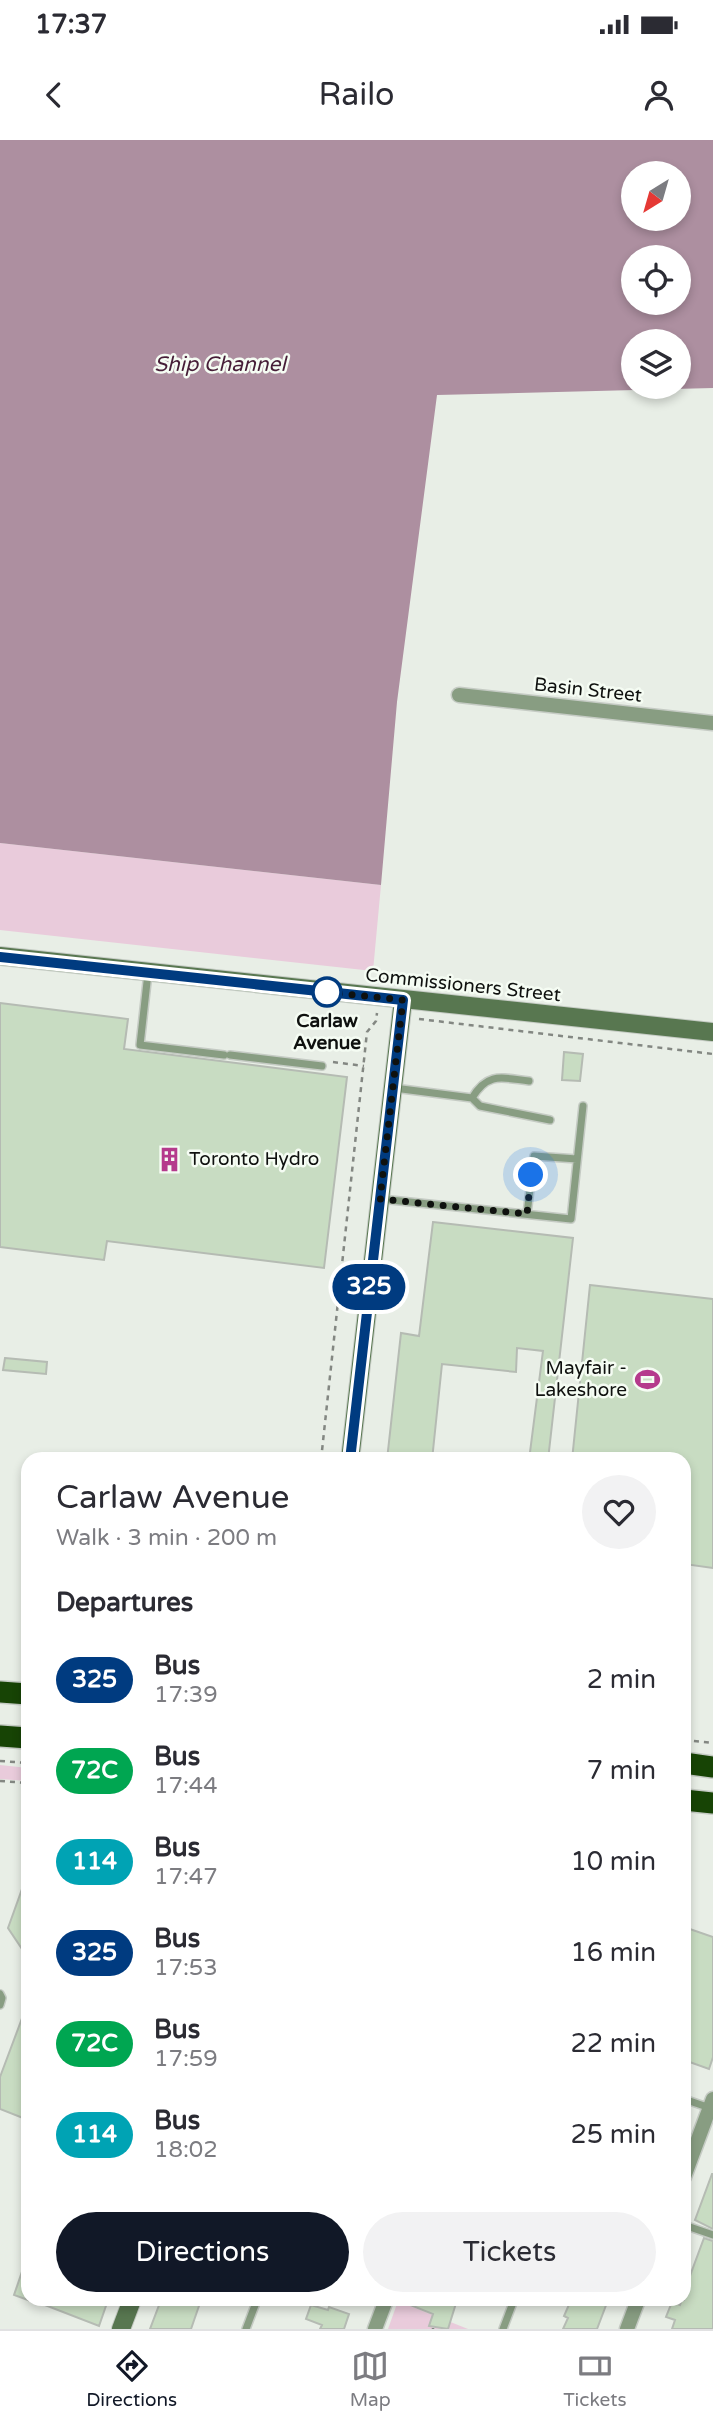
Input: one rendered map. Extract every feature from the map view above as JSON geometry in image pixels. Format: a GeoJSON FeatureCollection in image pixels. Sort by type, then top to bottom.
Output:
{"type":"FeatureCollection","features":[{"type":"Feature","properties":{"kind":"highway"},"geometry":{"type":"LineString","coordinates":[[0,1692],[21,1694]]}},
{"type":"Feature","properties":{"kind":"highway"},"geometry":{"type":"LineString","coordinates":[[0,1736],[21,1738]]}},
{"type":"Feature","properties":{"kind":"highway"},"geometry":{"type":"LineString","coordinates":[[691,1764],[713,1767]]}},
{"type":"Feature","properties":{"kind":"highway"},"geometry":{"type":"LineString","coordinates":[[691,1801],[713,1803]]}},
{"type":"Feature","properties":{"kind":"street","name":"Basin Street"},"geometry":{"type":"LineString","coordinates":[[459,695],[713,723]]}},
{"type":"Feature","properties":{"kind":"street","name":"Commissioners Street"},"geometry":{"type":"LineString","coordinates":[[0,957],[148,973],[403,1009],[713,1032]]}},
{"type":"Feature","properties":{"kind":"street"},"geometry":{"type":"LineString","coordinates":[[351,1452],[403,1009]]}},
{"type":"Feature","properties":{"kind":"street"},"geometry":{"type":"LineString","coordinates":[[691,2158],[711,2104]]}},
{"type":"Feature","properties":{"kind":"street"},"geometry":{"type":"LineString","coordinates":[[121,2329],[130,2306]]}},
{"type":"Feature","properties":{"kind":"street"},"geometry":{"type":"LineString","coordinates":[[375,2329],[384,2306]]}},
{"type":"Feature","properties":{"kind":"street"},"geometry":{"type":"LineString","coordinates":[[629,2323],[636,2306]]}},
{"type":"Feature","properties":{"kind":"lane"},"geometry":{"type":"LineString","coordinates":[[148,973],[140,1048],[322,1066]]}},
{"type":"Feature","properties":{"kind":"lane"},"geometry":{"type":"LineString","coordinates":[[472,1098],[484,1082],[495,1077],[529,1081]]}},
{"type":"Feature","properties":{"kind":"lane"},"geometry":{"type":"LineString","coordinates":[[393,1088],[472,1098],[480,1105],[550,1120]]}},
{"type":"Feature","properties":{"kind":"lane"},"geometry":{"type":"LineString","coordinates":[[380,1199],[571,1219],[583,1106]]}},
{"type":"Feature","properties":{"kind":"lane"},"geometry":{"type":"LineString","coordinates":[[527,1214],[534,1156],[577,1159]]}},
{"type":"Feature","properties":{"kind":"lane"},"geometry":{"type":"LineString","coordinates":[[0,1994],[0,2004]]}},
{"type":"Feature","properties":{"kind":"lane"},"geometry":{"type":"LineString","coordinates":[[691,2100],[711,2104]]}},
{"type":"Feature","properties":{"kind":"lane"},"geometry":{"type":"LineString","coordinates":[[691,2227],[713,2235]]}},
{"type":"Feature","properties":{"kind":"lane"},"geometry":{"type":"LineString","coordinates":[[246,2329],[255,2306]]}},
{"type":"Feature","properties":{"kind":"lane"},"geometry":{"type":"LineString","coordinates":[[503,2329],[512,2306]]}},
{"type":"Feature","properties":{"kind":"path"},"geometry":{"type":"LineString","coordinates":[[403,1009],[713,1054]]}},
{"type":"Feature","properties":{"kind":"path"},"geometry":{"type":"LineString","coordinates":[[322,1452],[368,1032],[376,1021]]}},
{"type":"Feature","properties":{"kind":"path"},"geometry":{"type":"LineString","coordinates":[[332,1062],[364,1066]]}},
{"type":"Feature","properties":{"kind":"path"},"geometry":{"type":"LineString","coordinates":[[691,1741],[713,1743]]}},
{"type":"Feature","properties":{"kind":"path"},"geometry":{"type":"LineString","coordinates":[[0,1761],[21,1762]]}},
{"type":"Feature","properties":{"kind":"path"},"geometry":{"type":"LineString","coordinates":[[0,1781],[21,1782]]}},
{"type":"Feature","properties":{"kind":"shaded area"},"geometry":{"type":"Polygon","coordinates":[[[0,843],[381,885],[373,971],[0,930],[0,843]]]}},
{"type":"Feature","properties":{"kind":"shaded area"},"geometry":{"type":"Polygon","coordinates":[[[0,1765],[21,1767],[21,1780],[0,1779],[0,1765]]]}},
{"type":"Feature","properties":{"kind":"shaded area"},"geometry":{"type":"Polygon","coordinates":[[[396,2306],[410,2306],[468,2329],[388,2329],[396,2306]]]}},
{"type":"Feature","properties":{"kind":"water","name":"Ship Channel"},"geometry":{"type":"Polygon","coordinates":[[[0,140],[713,140],[713,388],[691,389],[691,329],[621,329],[621,390],[437,395],[397,702],[381,885],[0,843],[0,140]]]}},
{"type":"Feature","properties":{"kind":"building","name":"Toronto Hydro"},"geometry":{"type":"Polygon","coordinates":[[[0,1003],[128,1019],[124,1049],[347,1077],[324,1268],[107,1241],[104,1260],[0,1247],[0,1003]]]}},
{"type":"Feature","properties":{"kind":"building"},"geometry":{"type":"Polygon","coordinates":[[[564,1052],[583,1054],[580,1081],[562,1080],[564,1052]]]}},
{"type":"Feature","properties":{"kind":"building"},"geometry":{"type":"Polygon","coordinates":[[[433,1222],[573,1238],[549,1452],[530,1452],[543,1351],[517,1348],[516,1372],[442,1364],[433,1452],[388,1452],[401,1333],[419,1336],[433,1222]]]}},
{"type":"Feature","properties":{"kind":"building","name":"Mayfair - Lakeshore"},"geometry":{"type":"Polygon","coordinates":[[[590,1285],[713,1299],[713,1568],[691,1565],[691,1452],[573,1452],[590,1285]]]}},
{"type":"Feature","properties":{"kind":"building"},"geometry":{"type":"Polygon","coordinates":[[[5,1358],[47,1362],[46,1374],[3,1370],[5,1358]]]}},
{"type":"Feature","properties":{"kind":"building"},"geometry":{"type":"Polygon","coordinates":[[[21,1892],[21,1948],[8,1928],[21,1892]]]}},
{"type":"Feature","properties":{"kind":"building"},"geometry":{"type":"Polygon","coordinates":[[[691,1929],[713,1937],[713,2057],[709,2069],[691,2063],[691,1929]]]}},
{"type":"Feature","properties":{"kind":"building"},"geometry":{"type":"Polygon","coordinates":[[[21,2021],[21,2117],[0,2109],[0,2077],[21,2021]]]}},
{"type":"Feature","properties":{"kind":"building"},"geometry":{"type":"Polygon","coordinates":[[[713,2174],[713,2229],[695,2220],[713,2174]]]}},
{"type":"Feature","properties":{"kind":"building"},"geometry":{"type":"Polygon","coordinates":[[[704,2238],[713,2241],[713,2329],[672,2329],[675,2320],[666,2317],[670,2306],[691,2306],[691,2273],[704,2238]]]}},
{"type":"Feature","properties":{"kind":"building"},"geometry":{"type":"Polygon","coordinates":[[[21,2275],[21,2298],[14,2295],[21,2275]]]}},
{"type":"Feature","properties":{"kind":"building"},"geometry":{"type":"Polygon","coordinates":[[[47,2306],[106,2306],[99,2326],[47,2306]]]}},
{"type":"Feature","properties":{"kind":"building"},"geometry":{"type":"Polygon","coordinates":[[[159,2306],[199,2306],[191,2329],[150,2329],[159,2306]]]}},
{"type":"Feature","properties":{"kind":"building"},"geometry":{"type":"Polygon","coordinates":[[[311,2306],[328,2310],[329,2307],[349,2314],[344,2329],[320,2329],[322,2325],[306,2319],[311,2306]]]}},
{"type":"Feature","properties":{"kind":"building"},"geometry":{"type":"Polygon","coordinates":[[[413,2306],[455,2306],[448,2329],[429,2326],[433,2314],[413,2306]]]}},
{"type":"Feature","properties":{"kind":"building"},"geometry":{"type":"Polygon","coordinates":[[[568,2306],[606,2306],[597,2329],[563,2329],[568,2318],[564,2316],[568,2306]]]}},
{"type":"Feature","properties":{"kind":"bus line","name":"325"},"geometry":{"type":"LineString","coordinates":[[0,957],[403,1000],[351,1452]]}},
{"type":"Feature","properties":{"kind":"place","name":"Carlaw Avenue"},"geometry":{"type":"Point","coordinates":[327,992]}},
{"type":"Feature","properties":{"kind":"place","name":"Toronto Hydro"},"geometry":{"type":"Point","coordinates":[169,1159]}},
{"type":"Feature","properties":{"kind":"place","name":"Mayfair - Lakeshore"},"geometry":{"type":"Point","coordinates":[647,1379]}},
{"type":"Feature","properties":{"kind":"route"},"geometry":{"type":"LineString","coordinates":[[327,992],[403,1000],[380,1199],[527,1214],[531,1175]]}}]}
